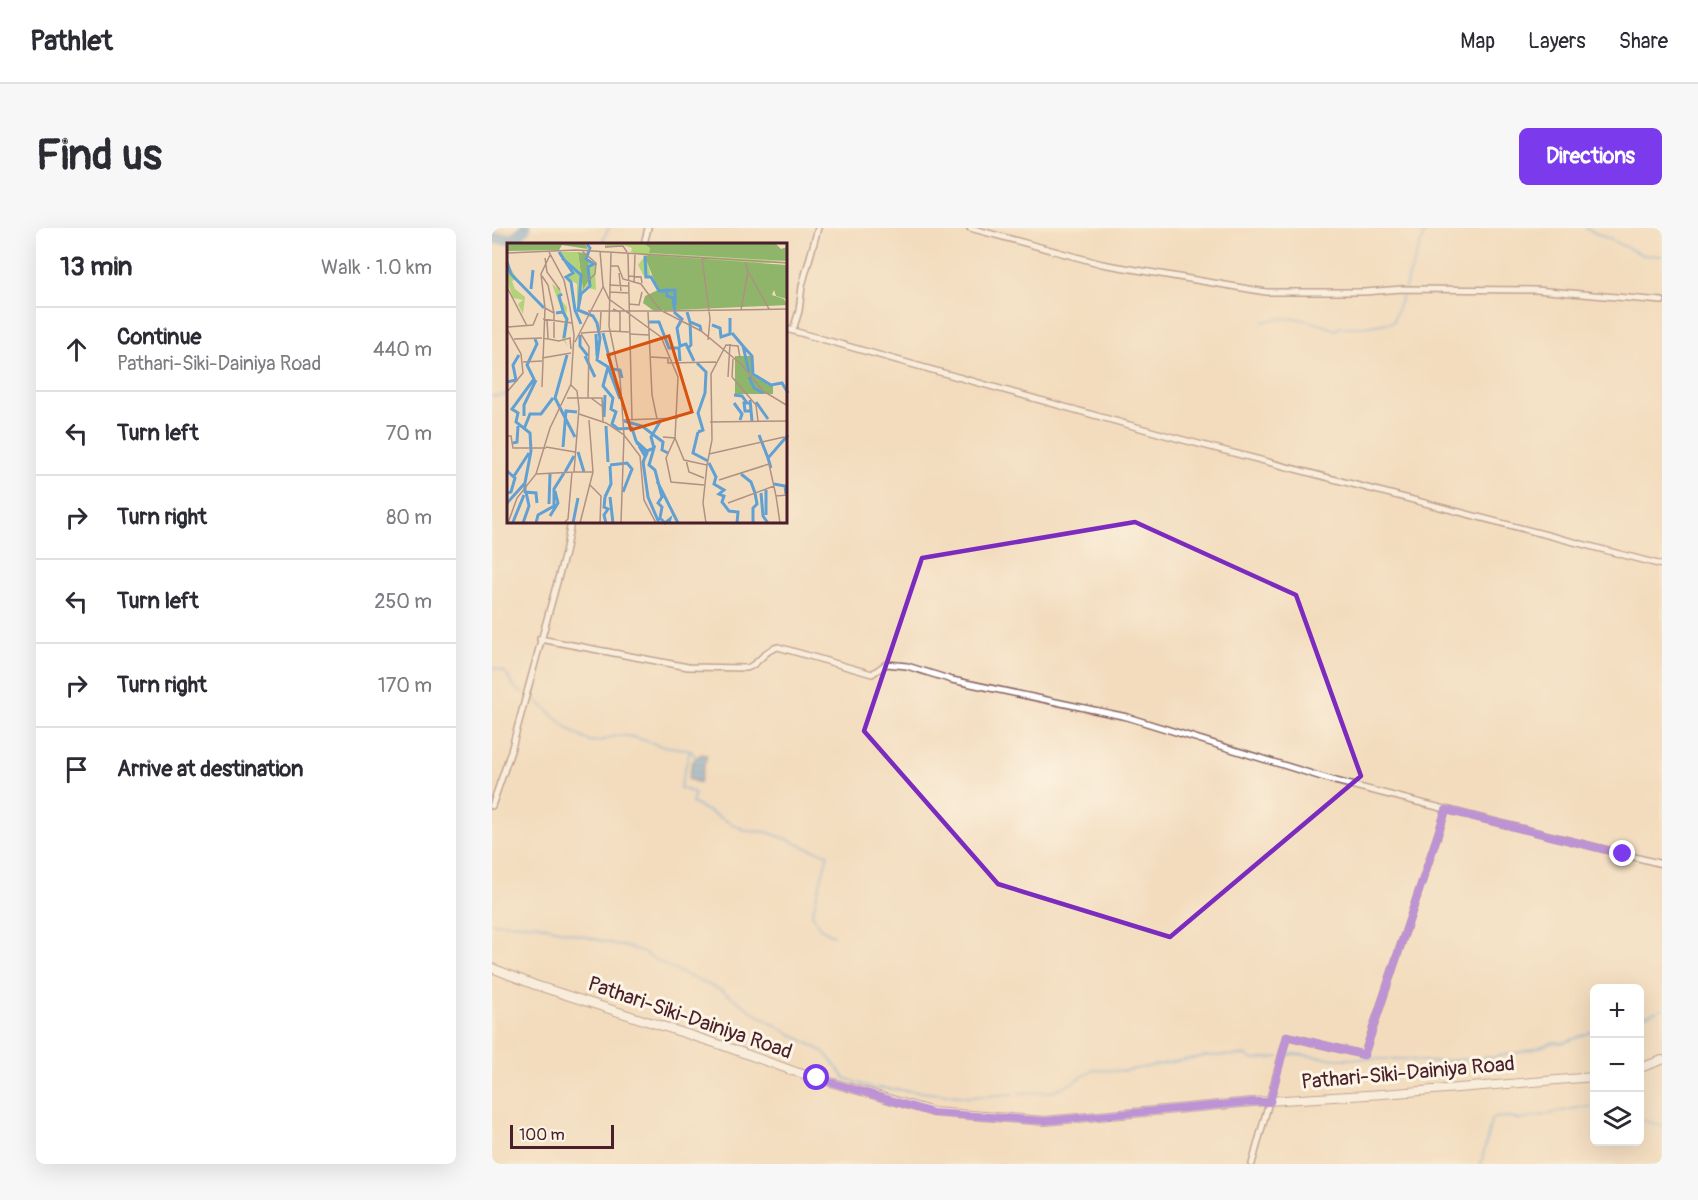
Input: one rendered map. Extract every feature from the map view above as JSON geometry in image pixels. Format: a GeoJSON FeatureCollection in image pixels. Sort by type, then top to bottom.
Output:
{"type":"FeatureCollection","features":[{"type":"Feature","properties":{"kind":"main road","name":"Pathari-Siki-Dainiya Road"},"geometry":{"type":"LineString","coordinates":[[492,968],[535,985],[721,1045],[796,1072],[933,1113],[1045,1121],[1252,1102],[1590,1077]]}},
{"type":"Feature","properties":{"kind":"main road"},"geometry":{"type":"LineString","coordinates":[[1644,1067],[1662,1060]]}},
{"type":"Feature","properties":{"kind":"street"},"geometry":{"type":"LineString","coordinates":[[644,243],[648,228]]}},
{"type":"Feature","properties":{"kind":"street"},"geometry":{"type":"LineString","coordinates":[[793,330],[818,228]]}},
{"type":"Feature","properties":{"kind":"street"},"geometry":{"type":"LineString","coordinates":[[970,228],[1102,264],[1266,292],[1354,293],[1402,289],[1536,290],[1662,301]]}},
{"type":"Feature","properties":{"kind":"street"},"geometry":{"type":"LineString","coordinates":[[788,329],[1176,438],[1662,565]]}},
{"type":"Feature","properties":{"kind":"street"},"geometry":{"type":"LineString","coordinates":[[492,806],[511,751],[565,554],[571,524]]}},
{"type":"Feature","properties":{"kind":"street"},"geometry":{"type":"LineString","coordinates":[[540,639],[688,667],[747,668],[754,665],[769,649],[778,647],[872,674],[886,664],[907,666],[952,680],[1127,717],[1335,781],[1662,864]]}},
{"type":"Feature","properties":{"kind":"street"},"geometry":{"type":"LineString","coordinates":[[1252,1164],[1287,1036],[1364,1055],[1446,810]]}},
{"type":"Feature","properties":{"kind":"highlighted area"},"geometry":{"type":"Polygon","coordinates":[[[1135,522],[1296,595],[1361,776],[1170,937],[998,884],[864,731],[922,558],[1135,522]]]}},
{"type":"Feature","properties":{"kind":"water"},"geometry":{"type":"Polygon","coordinates":[[[701,754],[707,755],[699,783],[688,779],[693,761],[701,754]]]}},
{"type":"Feature","properties":{"kind":"waterway"},"geometry":{"type":"LineString","coordinates":[[492,238],[514,239],[525,228]]}},
{"type":"Feature","properties":{"kind":"waterway"},"geometry":{"type":"LineString","coordinates":[[602,243],[609,228]]}},
{"type":"Feature","properties":{"kind":"waterway"},"geometry":{"type":"LineString","coordinates":[[1263,322],[1292,318],[1336,330],[1340,327],[1364,327],[1393,322],[1426,228]]}},
{"type":"Feature","properties":{"kind":"waterway"},"geometry":{"type":"LineString","coordinates":[[1585,228],[1643,255],[1662,256]]}},
{"type":"Feature","properties":{"kind":"waterway"},"geometry":{"type":"LineString","coordinates":[[492,396],[507,393]]}},
{"type":"Feature","properties":{"kind":"waterway"},"geometry":{"type":"LineString","coordinates":[[492,667],[505,672],[516,689],[523,693]]}},
{"type":"Feature","properties":{"kind":"waterway"},"geometry":{"type":"LineString","coordinates":[[530,696],[573,732],[590,741],[597,742],[617,736],[629,736],[662,746],[690,750],[697,758]]}},
{"type":"Feature","properties":{"kind":"waterway"},"geometry":{"type":"LineString","coordinates":[[690,750],[680,788],[695,793],[692,803],[746,831],[767,832],[828,854],[812,914],[820,928],[833,935]]}},
{"type":"Feature","properties":{"kind":"waterway"},"geometry":{"type":"LineString","coordinates":[[492,923],[535,924],[638,950],[672,969],[721,990],[764,1019],[824,1052],[845,1078],[874,1089],[969,1097],[1013,1094]]}},
{"type":"Feature","properties":{"kind":"waterway"},"geometry":{"type":"LineString","coordinates":[[1644,1016],[1656,1011]]}},
{"type":"Feature","properties":{"kind":"waterway"},"geometry":{"type":"LineString","coordinates":[[1284,1056],[1295,1054],[1336,1059],[1408,1059],[1429,1062],[1494,1057],[1531,1050],[1554,1042],[1563,1043],[1590,1033]]}},
{"type":"Feature","properties":{"kind":"waterway"},"geometry":{"type":"LineString","coordinates":[[1019,1093],[1050,1092],[1070,1084],[1093,1070],[1124,1071],[1205,1056],[1246,1055],[1253,1060],[1279,1057]]}},
{"type":"Feature","properties":{"kind":"waterway"},"geometry":{"type":"LineString","coordinates":[[1481,1164],[1492,1118],[1508,1117],[1520,1120],[1590,1107]]}},
{"type":"Feature","properties":{"kind":"waterway"},"geometry":{"type":"LineString","coordinates":[[1644,1121],[1662,1125]]}},
{"type":"Feature","properties":{"kind":"route"},"geometry":{"type":"LineString","coordinates":[[817,1078],[933,1113],[1045,1121],[1270,1102],[1287,1036],[1364,1055],[1446,810],[1623,854]]}}]}
